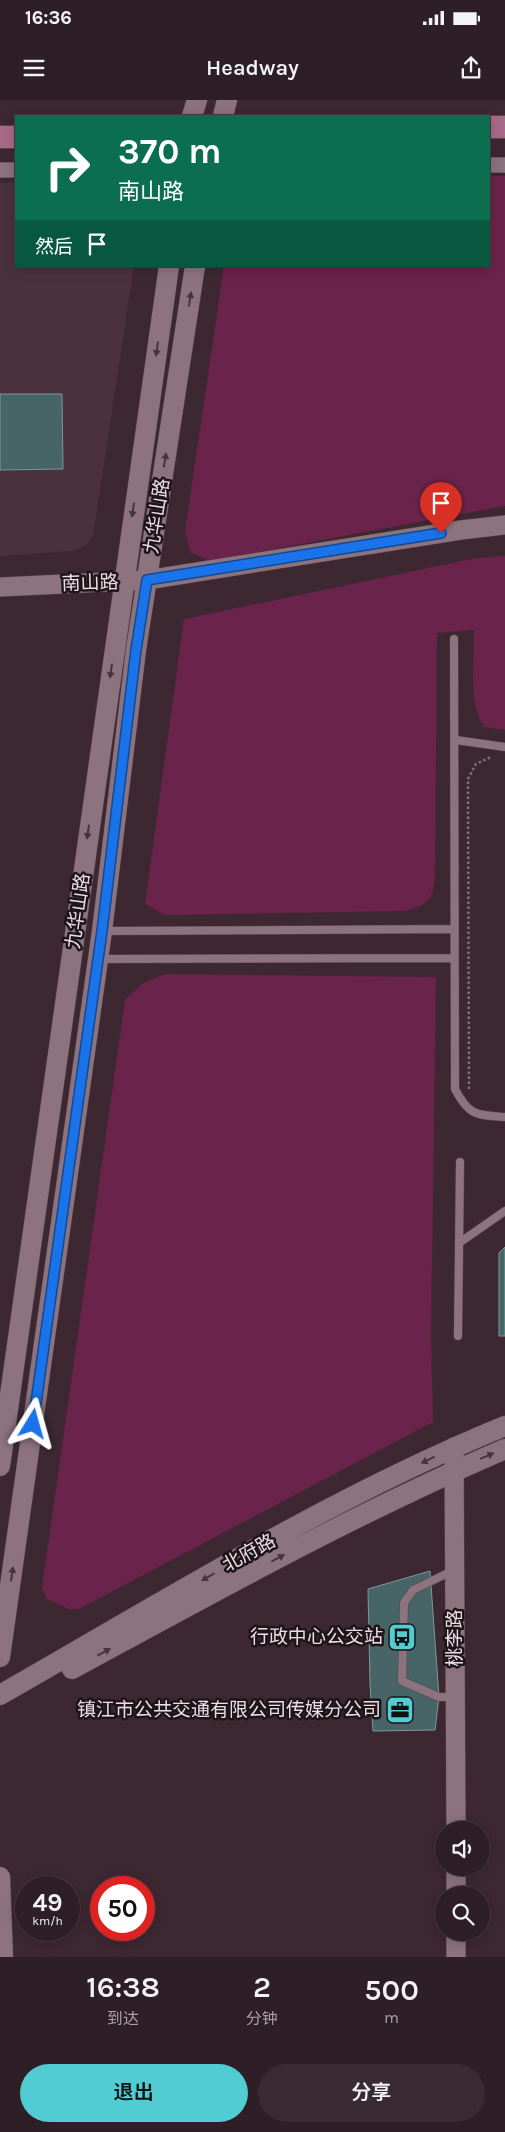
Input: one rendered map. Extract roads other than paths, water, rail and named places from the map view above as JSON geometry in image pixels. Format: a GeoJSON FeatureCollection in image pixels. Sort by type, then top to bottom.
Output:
{"type":"FeatureCollection","features":[{"type":"Feature","properties":{"kind":"main road"},"geometry":{"type":"LineString","coordinates":[[192,115],[197,100]]}},
{"type":"Feature","properties":{"kind":"main road"},"geometry":{"type":"LineString","coordinates":[[222,115],[227,100]]}},
{"type":"Feature","properties":{"kind":"main road"},"geometry":{"type":"LineString","coordinates":[[490,127],[505,127]]}},
{"type":"Feature","properties":{"kind":"main road"},"geometry":{"type":"LineString","coordinates":[[0,138],[15,137]]}},
{"type":"Feature","properties":{"kind":"main road","name":"九华山路"},"geometry":{"type":"LineString","coordinates":[[0,1466],[168,267]]}},
{"type":"Feature","properties":{"kind":"main road","name":"九华山路"},"geometry":{"type":"LineString","coordinates":[[0,1657],[102,931],[135,659],[195,267]]}},
{"type":"Feature","properties":{"kind":"main road","name":"北府路"},"geometry":{"type":"LineString","coordinates":[[0,1695],[277,1538],[454,1447],[505,1426]]}},
{"type":"Feature","properties":{"kind":"main road","name":"北府路"},"geometry":{"type":"LineString","coordinates":[[0,1709],[281,1556],[454,1470],[505,1449]]}},
{"type":"Feature","properties":{"kind":"main road"},"geometry":{"type":"LineString","coordinates":[[0,1877],[3,1957]]}},
{"type":"Feature","properties":{"kind":"street"},"geometry":{"type":"LineString","coordinates":[[490,165],[505,165]]}},
{"type":"Feature","properties":{"kind":"street"},"geometry":{"type":"LineString","coordinates":[[0,170],[15,170]]}},
{"type":"Feature","properties":{"kind":"street","name":"南山路"},"geometry":{"type":"LineString","coordinates":[[0,587],[147,580],[451,531],[505,525]]}},
{"type":"Feature","properties":{"kind":"street","name":"桃李路"},"geometry":{"type":"LineString","coordinates":[[454,1447],[456,1821]]}},
{"type":"Feature","properties":{"kind":"street"},"geometry":{"type":"LineString","coordinates":[[456,1941],[456,1957]]}},
{"type":"Feature","properties":{"kind":"lane"},"geometry":{"type":"LineString","coordinates":[[454,639],[456,740],[454,929],[456,1089],[464,1105],[474,1113],[505,1117]]}},
{"type":"Feature","properties":{"kind":"lane"},"geometry":{"type":"LineString","coordinates":[[456,740],[505,747]]}},
{"type":"Feature","properties":{"kind":"lane"},"geometry":{"type":"LineString","coordinates":[[102,931],[454,929]]}},
{"type":"Feature","properties":{"kind":"lane"},"geometry":{"type":"LineString","coordinates":[[98,958],[454,958]]}},
{"type":"Feature","properties":{"kind":"lane"},"geometry":{"type":"LineString","coordinates":[[458,1336],[460,1162]]}},
{"type":"Feature","properties":{"kind":"lane"},"geometry":{"type":"LineString","coordinates":[[459,1243],[505,1211]]}},
{"type":"Feature","properties":{"kind":"lane"},"geometry":{"type":"LineString","coordinates":[[454,1570],[413,1590],[404,1603],[402,1681],[439,1697],[455,1697]]}},
{"type":"Feature","properties":{"kind":"place","name":"行政中心公交站"},"geometry":{"type":"Point","coordinates":[402,1637]}},
{"type":"Feature","properties":{"kind":"place","name":"镇江市公共交通有限公司传媒分公司"},"geometry":{"type":"Point","coordinates":[400,1710]}}]}
